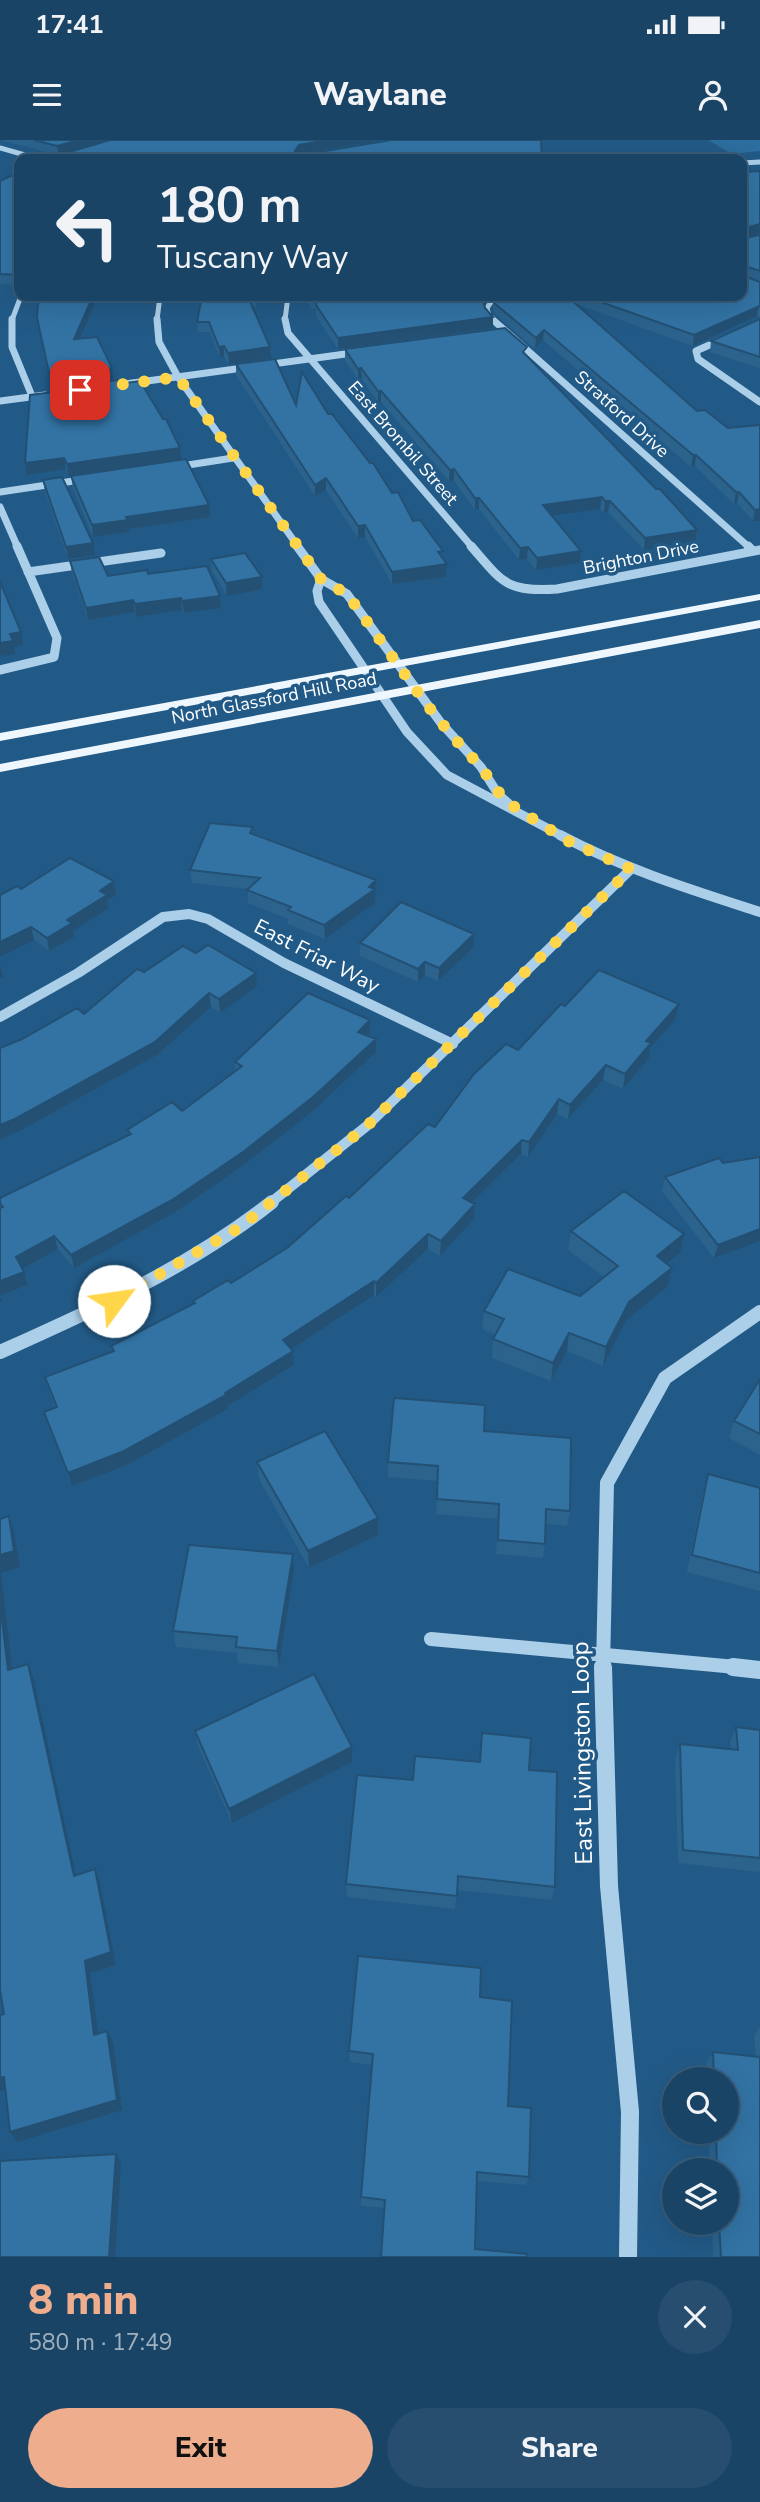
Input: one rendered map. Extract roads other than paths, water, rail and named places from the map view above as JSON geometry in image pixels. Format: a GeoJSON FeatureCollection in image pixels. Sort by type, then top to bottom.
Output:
{"type":"FeatureCollection","features":[{"type":"Feature","properties":{"kind":"main road","name":"North Glassford Hill Road"},"geometry":{"type":"LineString","coordinates":[[0,737],[760,597]]}},
{"type":"Feature","properties":{"kind":"main road","name":"North Glassford Hill Road"},"geometry":{"type":"LineString","coordinates":[[0,768],[760,624]]}},
{"type":"Feature","properties":{"kind":"street"},"geometry":{"type":"LineString","coordinates":[[0,148],[21,154]]}},
{"type":"Feature","properties":{"kind":"street"},"geometry":{"type":"LineString","coordinates":[[747,164],[754,168]]}},
{"type":"Feature","properties":{"kind":"street"},"geometry":{"type":"LineString","coordinates":[[18,301],[9,333],[15,362],[32,396]]}},
{"type":"Feature","properties":{"kind":"street"},"geometry":{"type":"LineString","coordinates":[[159,301],[157,315],[159,342],[178,377],[233,458],[321,579],[347,594],[452,736],[481,767],[498,794],[515,809]]}},
{"type":"Feature","properties":{"kind":"street","name":"East Brombil Street"},"geometry":{"type":"LineString","coordinates":[[287,301],[284,314],[288,333],[502,582],[527,591]]}},
{"type":"Feature","properties":{"kind":"street","name":"Stratford Drive"},"geometry":{"type":"LineString","coordinates":[[491,301],[486,308],[489,316],[756,551]]}},
{"type":"Feature","properties":{"kind":"street"},"geometry":{"type":"LineString","coordinates":[[493,334],[506,332]]}},
{"type":"Feature","properties":{"kind":"street"},"geometry":{"type":"LineString","coordinates":[[738,332],[696,351],[698,359],[760,402]]}},
{"type":"Feature","properties":{"kind":"street"},"geometry":{"type":"LineString","coordinates":[[112,386],[363,352]]}},
{"type":"Feature","properties":{"kind":"street"},"geometry":{"type":"LineString","coordinates":[[0,401],[59,393]]}},
{"type":"Feature","properties":{"kind":"street"},"geometry":{"type":"LineString","coordinates":[[165,468],[233,458]]}},
{"type":"Feature","properties":{"kind":"street"},"geometry":{"type":"LineString","coordinates":[[0,492],[96,478]]}},
{"type":"Feature","properties":{"kind":"street"},"geometry":{"type":"LineString","coordinates":[[0,507],[57,638],[54,657],[0,670]]}},
{"type":"Feature","properties":{"kind":"street","name":"Brighton Drive"},"geometry":{"type":"LineString","coordinates":[[527,591],[557,589],[756,551]]}},
{"type":"Feature","properties":{"kind":"street"},"geometry":{"type":"LineString","coordinates":[[28,572],[161,553]]}},
{"type":"Feature","properties":{"kind":"street"},"geometry":{"type":"LineString","coordinates":[[321,579],[317,591],[319,602],[381,696],[436,766],[461,783],[515,809],[568,841],[631,869],[760,912]]}},
{"type":"Feature","properties":{"kind":"street"},"geometry":{"type":"LineString","coordinates":[[0,1352],[114,1301],[240,1227],[368,1125],[631,869]]}},
{"type":"Feature","properties":{"kind":"street","name":"East Friar Way"},"geometry":{"type":"LineString","coordinates":[[0,1017],[78,973],[163,917],[189,914],[208,919],[284,963],[453,1044]]}},
{"type":"Feature","properties":{"kind":"street","name":"East Livingston Loop"},"geometry":{"type":"LineString","coordinates":[[628,2257],[630,2112],[609,1886],[603,1654],[607,1483],[665,1378],[760,1312]]}},
{"type":"Feature","properties":{"kind":"street"},"geometry":{"type":"LineString","coordinates":[[431,1639],[760,1670]]}}]}
